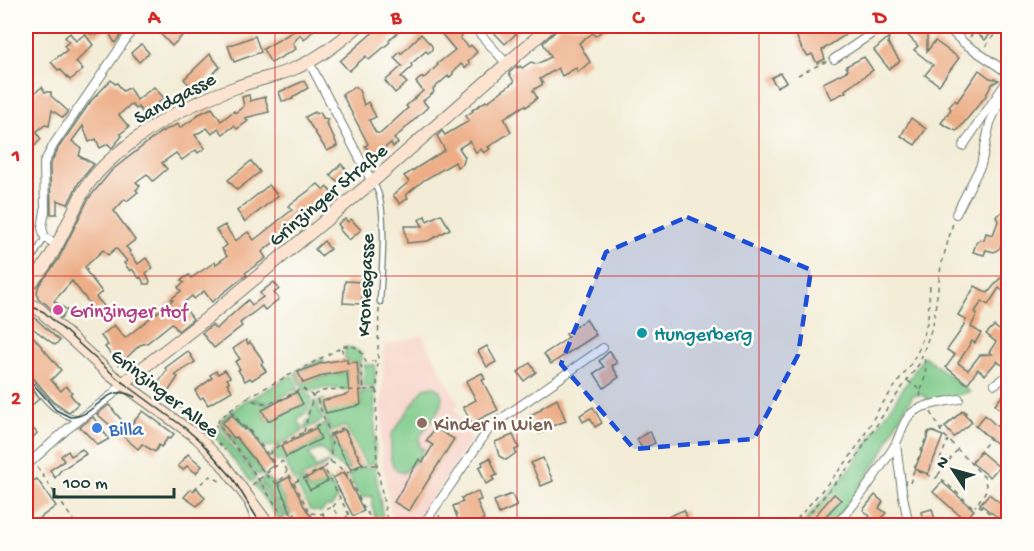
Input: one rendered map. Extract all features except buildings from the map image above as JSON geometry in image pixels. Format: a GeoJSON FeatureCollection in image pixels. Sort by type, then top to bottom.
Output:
{"type":"FeatureCollection","features":[{"type":"Feature","properties":{"kind":"street"},"geometry":{"type":"LineString","coordinates":[[51,241],[42,228],[45,211],[46,159],[135,26]]}},
{"type":"Feature","properties":{"kind":"street","name":"Sandgasse"},"geometry":{"type":"LineString","coordinates":[[28,308],[33,288],[27,283],[51,241],[89,183],[117,154],[147,130],[210,98],[309,62],[332,48],[358,26]]}},
{"type":"Feature","properties":{"kind":"street"},"geometry":{"type":"LineString","coordinates":[[473,26],[507,64]]}},
{"type":"Feature","properties":{"kind":"street","name":"Grinzinger Straße"},"geometry":{"type":"LineString","coordinates":[[122,384],[206,319],[372,182],[550,26]]}},
{"type":"Feature","properties":{"kind":"street"},"geometry":{"type":"LineString","coordinates":[[834,59],[883,26]]}},
{"type":"Feature","properties":{"kind":"street"},"geometry":{"type":"LineString","coordinates":[[946,26],[964,43],[1008,73]]}},
{"type":"Feature","properties":{"kind":"street","name":"Kronesgasse"},"geometry":{"type":"LineString","coordinates":[[309,62],[372,182]]}},
{"type":"Feature","properties":{"kind":"street"},"geometry":{"type":"LineString","coordinates":[[963,146],[1008,81]]}},
{"type":"Feature","properties":{"kind":"street"},"geometry":{"type":"LineString","coordinates":[[956,214],[981,165],[990,123],[1000,105],[1008,81]]}},
{"type":"Feature","properties":{"kind":"street","name":"Grinzinger Allee"},"geometry":{"type":"LineString","coordinates":[[28,308],[122,384],[197,437],[247,487],[274,524]]}},
{"type":"Feature","properties":{"kind":"street"},"geometry":{"type":"LineString","coordinates":[[419,525],[428,518],[483,434],[491,426],[603,348]]}},
{"type":"Feature","properties":{"kind":"street"},"geometry":{"type":"LineString","coordinates":[[995,384],[1008,375]]}},
{"type":"Feature","properties":{"kind":"street"},"geometry":{"type":"LineString","coordinates":[[29,463],[112,395],[122,384]]}},
{"type":"Feature","properties":{"kind":"street"},"geometry":{"type":"LineString","coordinates":[[835,525],[896,444],[906,419],[923,407],[959,399]]}},
{"type":"Feature","properties":{"kind":"street"},"geometry":{"type":"LineString","coordinates":[[896,444],[901,488],[909,525]]}},
{"type":"Feature","properties":{"kind":"lane","name":"Kronesgasse"},"geometry":{"type":"LineString","coordinates":[[372,182],[376,186],[382,209],[380,302]]}},
{"type":"Feature","properties":{"kind":"lane"},"geometry":{"type":"LineString","coordinates":[[26,268],[51,241]]}},
{"type":"Feature","properties":{"kind":"lane"},"geometry":{"type":"LineString","coordinates":[[26,376],[58,412],[68,417],[81,419]]}},
{"type":"Feature","properties":{"kind":"lane"},"geometry":{"type":"LineString","coordinates":[[247,487],[251,514],[257,525]]}},
{"type":"Feature","properties":{"kind":"path"},"geometry":{"type":"LineString","coordinates":[[980,54],[1001,26],[1008,27]]}},
{"type":"Feature","properties":{"kind":"path"},"geometry":{"type":"LineString","coordinates":[[798,75],[834,59]]}},
{"type":"Feature","properties":{"kind":"path"},"geometry":{"type":"LineString","coordinates":[[800,525],[856,458],[923,356],[935,315],[941,266],[956,214]]}},
{"type":"Feature","properties":{"kind":"path"},"geometry":{"type":"LineString","coordinates":[[791,525],[848,460],[919,349],[928,319],[930,284]]}},
{"type":"Feature","properties":{"kind":"path","name":"Kronesgasse"},"geometry":{"type":"LineString","coordinates":[[380,302],[377,465],[388,525]]}},
{"type":"Feature","properties":{"kind":"path"},"geometry":{"type":"LineString","coordinates":[[208,431],[218,424],[219,419],[247,398],[342,347],[351,346],[361,350],[366,362]]}},
{"type":"Feature","properties":{"kind":"path"},"geometry":{"type":"LineString","coordinates":[[342,347],[343,358]]}},
{"type":"Feature","properties":{"kind":"path"},"geometry":{"type":"LineString","coordinates":[[923,356],[926,363],[926,378],[921,390],[923,407],[957,449],[980,471],[987,483],[985,495],[974,508],[938,476]]}},
{"type":"Feature","properties":{"kind":"path"},"geometry":{"type":"LineString","coordinates":[[323,357],[325,362]]}},
{"type":"Feature","properties":{"kind":"path"},"geometry":{"type":"LineString","coordinates":[[364,390],[361,364],[378,361]]}},
{"type":"Feature","properties":{"kind":"path"},"geometry":{"type":"LineString","coordinates":[[907,380],[921,390]]}},
{"type":"Feature","properties":{"kind":"path"},"geometry":{"type":"LineString","coordinates":[[896,384],[903,386]]}},
{"type":"Feature","properties":{"kind":"path"},"geometry":{"type":"LineString","coordinates":[[247,398],[254,402],[271,404],[302,388],[317,399],[330,434],[331,462],[346,473],[375,525]]}},
{"type":"Feature","properties":{"kind":"path"},"geometry":{"type":"LineString","coordinates":[[303,433],[313,396],[324,389],[345,392],[377,389]]}},
{"type":"Feature","properties":{"kind":"path"},"geometry":{"type":"LineString","coordinates":[[880,407],[886,410]]}},
{"type":"Feature","properties":{"kind":"path"},"geometry":{"type":"LineString","coordinates":[[231,410],[277,466]]}},
{"type":"Feature","properties":{"kind":"path"},"geometry":{"type":"LineString","coordinates":[[901,488],[910,483],[929,430],[937,433],[964,410],[975,426],[990,439],[971,463]]}},
{"type":"Feature","properties":{"kind":"path"},"geometry":{"type":"LineString","coordinates":[[268,454],[279,445],[326,422]]}},
{"type":"Feature","properties":{"kind":"path"},"geometry":{"type":"LineString","coordinates":[[218,424],[290,525]]}},
{"type":"Feature","properties":{"kind":"path"},"geometry":{"type":"LineString","coordinates":[[330,434],[344,427],[364,466]]}},
{"type":"Feature","properties":{"kind":"path"},"geometry":{"type":"LineString","coordinates":[[944,468],[939,462],[949,440]]}},
{"type":"Feature","properties":{"kind":"path"},"geometry":{"type":"LineString","coordinates":[[914,470],[936,478],[957,449]]}},
{"type":"Feature","properties":{"kind":"path"},"geometry":{"type":"LineString","coordinates":[[247,487],[282,461],[316,525]]}},
{"type":"Feature","properties":{"kind":"path"},"geometry":{"type":"LineString","coordinates":[[294,483],[331,462]]}},
{"type":"Feature","properties":{"kind":"path"},"geometry":{"type":"LineString","coordinates":[[29,463],[77,525]]}},
{"type":"Feature","properties":{"kind":"path"},"geometry":{"type":"LineString","coordinates":[[346,473],[364,466],[377,465]]}},
{"type":"Feature","properties":{"kind":"path"},"geometry":{"type":"LineString","coordinates":[[324,468],[356,525],[371,518]]}},
{"type":"Feature","properties":{"kind":"path"},"geometry":{"type":"LineString","coordinates":[[265,475],[276,483],[284,478],[287,471]]}},
{"type":"Feature","properties":{"kind":"path"},"geometry":{"type":"LineString","coordinates":[[194,489],[210,476],[223,482],[226,480]]}},
{"type":"Feature","properties":{"kind":"path"},"geometry":{"type":"LineString","coordinates":[[323,513],[327,508],[332,508],[340,498]]}},
{"type":"Feature","properties":{"kind":"path"},"geometry":{"type":"LineString","coordinates":[[978,504],[989,513],[995,525]]}},
{"type":"Feature","properties":{"kind":"path"},"geometry":{"type":"LineString","coordinates":[[332,508],[337,513],[335,523]]}},
{"type":"Feature","properties":{"kind":"path"},"geometry":{"type":"LineString","coordinates":[[310,513],[323,513]]}},
{"type":"Feature","properties":{"kind":"path"},"geometry":{"type":"LineString","coordinates":[[323,513],[324,518],[335,523]]}},
{"type":"Feature","properties":{"kind":"path"},"geometry":{"type":"LineString","coordinates":[[274,524],[294,514]]}},
{"type":"Feature","properties":{"kind":"path"},"geometry":{"type":"LineString","coordinates":[[330,525],[349,515]]}},
{"type":"Feature","properties":{"kind":"highlighted area"},"geometry":{"type":"Polygon","coordinates":[[[687,217],[811,270],[798,355],[754,439],[634,449],[561,364],[606,252],[687,217]]]}},
{"type":"Feature","properties":{"kind":"shaded area","name":"Kinder in Wien"},"geometry":{"type":"Polygon","coordinates":[[[422,335],[459,404],[454,407],[471,439],[424,512],[404,525],[393,525],[381,442],[384,346],[422,335]]]}},
{"type":"Feature","properties":{"kind":"green space"},"geometry":{"type":"Polygon","coordinates":[[[345,347],[353,348],[362,354],[362,360],[359,363],[360,388],[358,362],[348,363],[345,359],[345,347]]]}},
{"type":"Feature","properties":{"kind":"green space"},"geometry":{"type":"Polygon","coordinates":[[[924,356],[970,392],[933,401],[928,400],[924,395],[913,395],[881,456],[841,513],[830,525],[801,526],[854,464],[924,356]]]}},
{"type":"Feature","properties":{"kind":"green space"},"geometry":{"type":"Polygon","coordinates":[[[323,358],[324,362],[298,372],[303,383],[347,372],[349,390],[328,388],[308,391],[299,384],[295,373],[323,358]]]}},
{"type":"Feature","properties":{"kind":"green space"},"geometry":{"type":"Polygon","coordinates":[[[364,365],[375,365],[375,388],[364,387],[364,365]]]}},
{"type":"Feature","properties":{"kind":"green space"},"geometry":{"type":"Polygon","coordinates":[[[292,375],[298,389],[270,403],[251,399],[292,375]]]}},
{"type":"Feature","properties":{"kind":"green space"},"geometry":{"type":"Polygon","coordinates":[[[433,386],[441,394],[442,405],[418,440],[421,442],[418,446],[424,449],[418,459],[403,473],[394,468],[391,460],[391,435],[424,388],[433,386]]]}},
{"type":"Feature","properties":{"kind":"green space"},"geometry":{"type":"Polygon","coordinates":[[[303,390],[312,398],[306,413],[298,418],[303,427],[302,432],[277,446],[264,447],[248,426],[243,425],[232,411],[247,399],[270,405],[262,410],[268,422],[303,404],[297,392],[303,390]]]}},
{"type":"Feature","properties":{"kind":"green space"},"geometry":{"type":"Polygon","coordinates":[[[375,390],[375,463],[366,465],[345,426],[331,432],[319,401],[323,399],[336,405],[356,406],[361,405],[360,392],[375,390]]]}},
{"type":"Feature","properties":{"kind":"green space"},"geometry":{"type":"Polygon","coordinates":[[[316,401],[323,420],[305,430],[307,421],[311,419],[309,414],[316,401]]]}},
{"type":"Feature","properties":{"kind":"green space"},"geometry":{"type":"Polygon","coordinates":[[[231,412],[232,414],[222,423],[234,439],[236,437],[263,473],[260,475],[256,474],[220,425],[222,419],[231,412]]]}},
{"type":"Feature","properties":{"kind":"green space"},"geometry":{"type":"Polygon","coordinates":[[[326,424],[331,443],[329,458],[322,448],[309,454],[316,468],[328,462],[327,465],[295,481],[283,460],[276,462],[270,455],[280,446],[286,458],[321,440],[316,428],[326,424]]]}},
{"type":"Feature","properties":{"kind":"green space"},"geometry":{"type":"Polygon","coordinates":[[[217,427],[256,478],[251,482],[210,430],[214,431],[217,427]]]}},
{"type":"Feature","properties":{"kind":"green space"},"geometry":{"type":"Polygon","coordinates":[[[332,435],[350,470],[344,469],[331,460],[332,435]]]}},
{"type":"Feature","properties":{"kind":"green space"},"geometry":{"type":"Polygon","coordinates":[[[362,466],[375,467],[384,525],[377,525],[372,496],[361,498],[348,475],[362,466]]]}},
{"type":"Feature","properties":{"kind":"green space"},"geometry":{"type":"Polygon","coordinates":[[[264,477],[276,484],[285,498],[291,515],[286,517],[261,482],[264,477]]]}},
{"type":"Feature","properties":{"kind":"green space"},"geometry":{"type":"Polygon","coordinates":[[[304,479],[310,490],[329,480],[338,497],[331,507],[326,507],[321,512],[310,510],[296,484],[304,479]]]}},
{"type":"Feature","properties":{"kind":"green space"},"geometry":{"type":"Polygon","coordinates":[[[258,482],[284,518],[280,521],[254,485],[258,482]]]}},
{"type":"Feature","properties":{"kind":"tram line"},"geometry":{"type":"LineString","coordinates":[[26,309],[35,308],[44,312],[117,378],[201,442],[232,477],[262,526]]}},
{"type":"Feature","properties":{"kind":"tram line"},"geometry":{"type":"LineString","coordinates":[[26,376],[56,410],[70,417],[87,412],[108,396],[116,393],[125,393],[135,397]]}},
{"type":"Feature","properties":{"kind":"place","name":"Grinzinger Hof"},"geometry":{"type":"Point","coordinates":[58,310]}},
{"type":"Feature","properties":{"kind":"place","name":"Hungerberg"},"geometry":{"type":"Point","coordinates":[642,333]}},
{"type":"Feature","properties":{"kind":"place","name":"Kinder in Wien"},"geometry":{"type":"Point","coordinates":[422,423]}},
{"type":"Feature","properties":{"kind":"place","name":"Billa"},"geometry":{"type":"Point","coordinates":[97,428]}}]}
